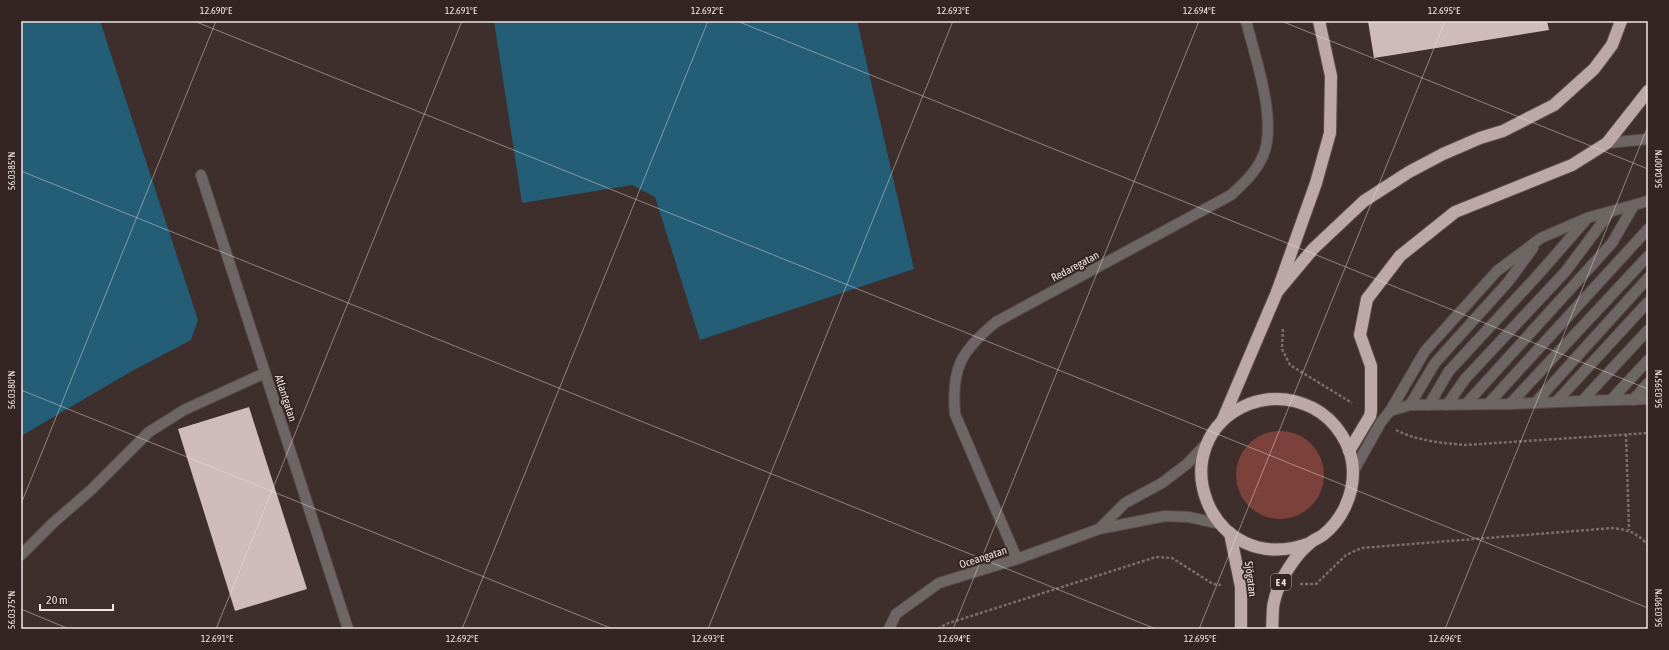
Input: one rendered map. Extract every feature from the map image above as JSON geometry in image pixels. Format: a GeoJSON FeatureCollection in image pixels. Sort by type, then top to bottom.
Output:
{"type":"FeatureCollection","features":[{"type":"Feature","properties":{"kind":"highway"},"geometry":{"type":"LineString","coordinates":[[1222,423],[1242,407],[1254,402],[1280,398],[1294,400],[1318,410],[1328,418],[1337,428],[1350,451],[1353,472],[1352,487],[1348,500],[1342,514],[1333,526],[1322,536],[1310,543],[1298,547],[1274,550],[1251,545],[1230,533],[1220,524],[1213,514],[1203,491],[1202,466],[1209,442],[1222,423],[1277,292],[1316,183],[1330,133],[1331,76],[1319,21]]}},
{"type":"Feature","properties":{"kind":"highway"},"geometry":{"type":"LineString","coordinates":[[1277,292],[1313,249],[1364,201],[1409,172],[1443,154],[1480,138],[1503,131],[1554,105],[1594,69],[1612,45],[1621,21]]}},
{"type":"Feature","properties":{"kind":"highway"},"geometry":{"type":"LineString","coordinates":[[1350,451],[1376,419],[1371,366],[1360,335],[1367,299],[1400,256],[1455,212],[1572,165],[1607,143],[1648,91]]}},
{"type":"Feature","properties":{"kind":"highway","name":"Sjögatan"},"geometry":{"type":"LineString","coordinates":[[1230,533],[1240,587],[1241,629]]}},
{"type":"Feature","properties":{"kind":"highway","name":"Sjögatan"},"geometry":{"type":"LineString","coordinates":[[1272,629],[1274,602],[1279,586],[1292,564],[1310,543]]}},
{"type":"Feature","properties":{"kind":"street","name":"Redaregatan"},"geometry":{"type":"LineString","coordinates":[[1017,559],[955,414],[953,394],[956,374],[964,355],[976,339],[996,322],[1231,195],[1253,173],[1263,157],[1269,132],[1268,107],[1246,21]]}},
{"type":"Feature","properties":{"kind":"street"},"geometry":{"type":"LineString","coordinates":[[1607,143],[1648,139]]}},
{"type":"Feature","properties":{"kind":"street","name":"Atlantgatan"},"geometry":{"type":"LineString","coordinates":[[201,175],[348,629]]}},
{"type":"Feature","properties":{"kind":"street"},"geometry":{"type":"LineString","coordinates":[[1390,411],[1425,351],[1497,271],[1541,238],[1588,218],[1648,201]]}},
{"type":"Feature","properties":{"kind":"street"},"geometry":{"type":"LineString","coordinates":[[1466,404],[1612,243],[1634,205]]}},
{"type":"Feature","properties":{"kind":"street"},"geometry":{"type":"LineString","coordinates":[[1447,405],[1465,379],[1566,271],[1610,212]]}},
{"type":"Feature","properties":{"kind":"street"},"geometry":{"type":"LineString","coordinates":[[1429,405],[1449,371],[1537,276],[1588,218]]}},
{"type":"Feature","properties":{"kind":"street"},"geometry":{"type":"LineString","coordinates":[[1488,404],[1648,229]]}},
{"type":"Feature","properties":{"kind":"street"},"geometry":{"type":"LineString","coordinates":[[1410,405],[1435,363],[1508,282],[1541,238]]}},
{"type":"Feature","properties":{"kind":"street"},"geometry":{"type":"LineString","coordinates":[[1510,404],[1648,256]]}},
{"type":"Feature","properties":{"kind":"street"},"geometry":{"type":"LineString","coordinates":[[1535,403],[1648,278]]}},
{"type":"Feature","properties":{"kind":"street"},"geometry":{"type":"LineString","coordinates":[[1556,402],[1648,302]]}},
{"type":"Feature","properties":{"kind":"street"},"geometry":{"type":"LineString","coordinates":[[1582,401],[1648,330]]}},
{"type":"Feature","properties":{"kind":"street"},"geometry":{"type":"LineString","coordinates":[[1611,400],[1648,360]]}},
{"type":"Feature","properties":{"kind":"street"},"geometry":{"type":"LineString","coordinates":[[21,555],[53,523],[92,489],[148,432],[184,410],[265,373]]}},
{"type":"Feature","properties":{"kind":"street"},"geometry":{"type":"LineString","coordinates":[[1633,400],[1648,384]]}},
{"type":"Feature","properties":{"kind":"street"},"geometry":{"type":"LineString","coordinates":[[1353,472],[1376,419],[1390,411],[1410,405],[1510,404],[1648,399]]}},
{"type":"Feature","properties":{"kind":"street","name":"Oceangatan"},"geometry":{"type":"LineString","coordinates":[[1099,529],[1125,503],[1162,483],[1187,464],[1209,442]]}},
{"type":"Feature","properties":{"kind":"street","name":"Oceangatan"},"geometry":{"type":"LineString","coordinates":[[888,629],[896,614],[940,583],[1017,559],[1099,529],[1165,516],[1189,517],[1220,524]]}},
{"type":"Feature","properties":{"kind":"path"},"geometry":{"type":"LineString","coordinates":[[1283,324],[1282,349],[1290,366],[1376,419],[1402,433],[1438,443],[1465,445],[1648,432]]}},
{"type":"Feature","properties":{"kind":"path"},"geometry":{"type":"LineString","coordinates":[[1626,434],[1629,530]]}},
{"type":"Feature","properties":{"kind":"shaded area"},"geometry":{"type":"Polygon","coordinates":[[[1280,431],[1297,434],[1305,438],[1317,450],[1321,458],[1324,475],[1321,492],[1317,500],[1305,512],[1297,516],[1280,519],[1263,516],[1255,512],[1243,500],[1239,492],[1236,475],[1239,458],[1243,450],[1255,438],[1263,434],[1280,431]]]}},
{"type":"Feature","properties":{"kind":"water"},"geometry":{"type":"Polygon","coordinates":[[[21,21],[100,21],[198,320],[191,340],[132,371],[21,436],[21,21]]]}},
{"type":"Feature","properties":{"kind":"water"},"geometry":{"type":"Polygon","coordinates":[[[494,21],[857,21],[914,269],[700,340],[655,197],[632,185],[522,203],[494,21]]]}},
{"type":"Feature","properties":{"kind":"building"},"geometry":{"type":"Polygon","coordinates":[[[1368,21],[1547,21],[1549,30],[1374,58],[1368,21]]]}},
{"type":"Feature","properties":{"kind":"building"},"geometry":{"type":"Polygon","coordinates":[[[249,407],[307,589],[235,611],[178,429],[249,407]]]}}]}
